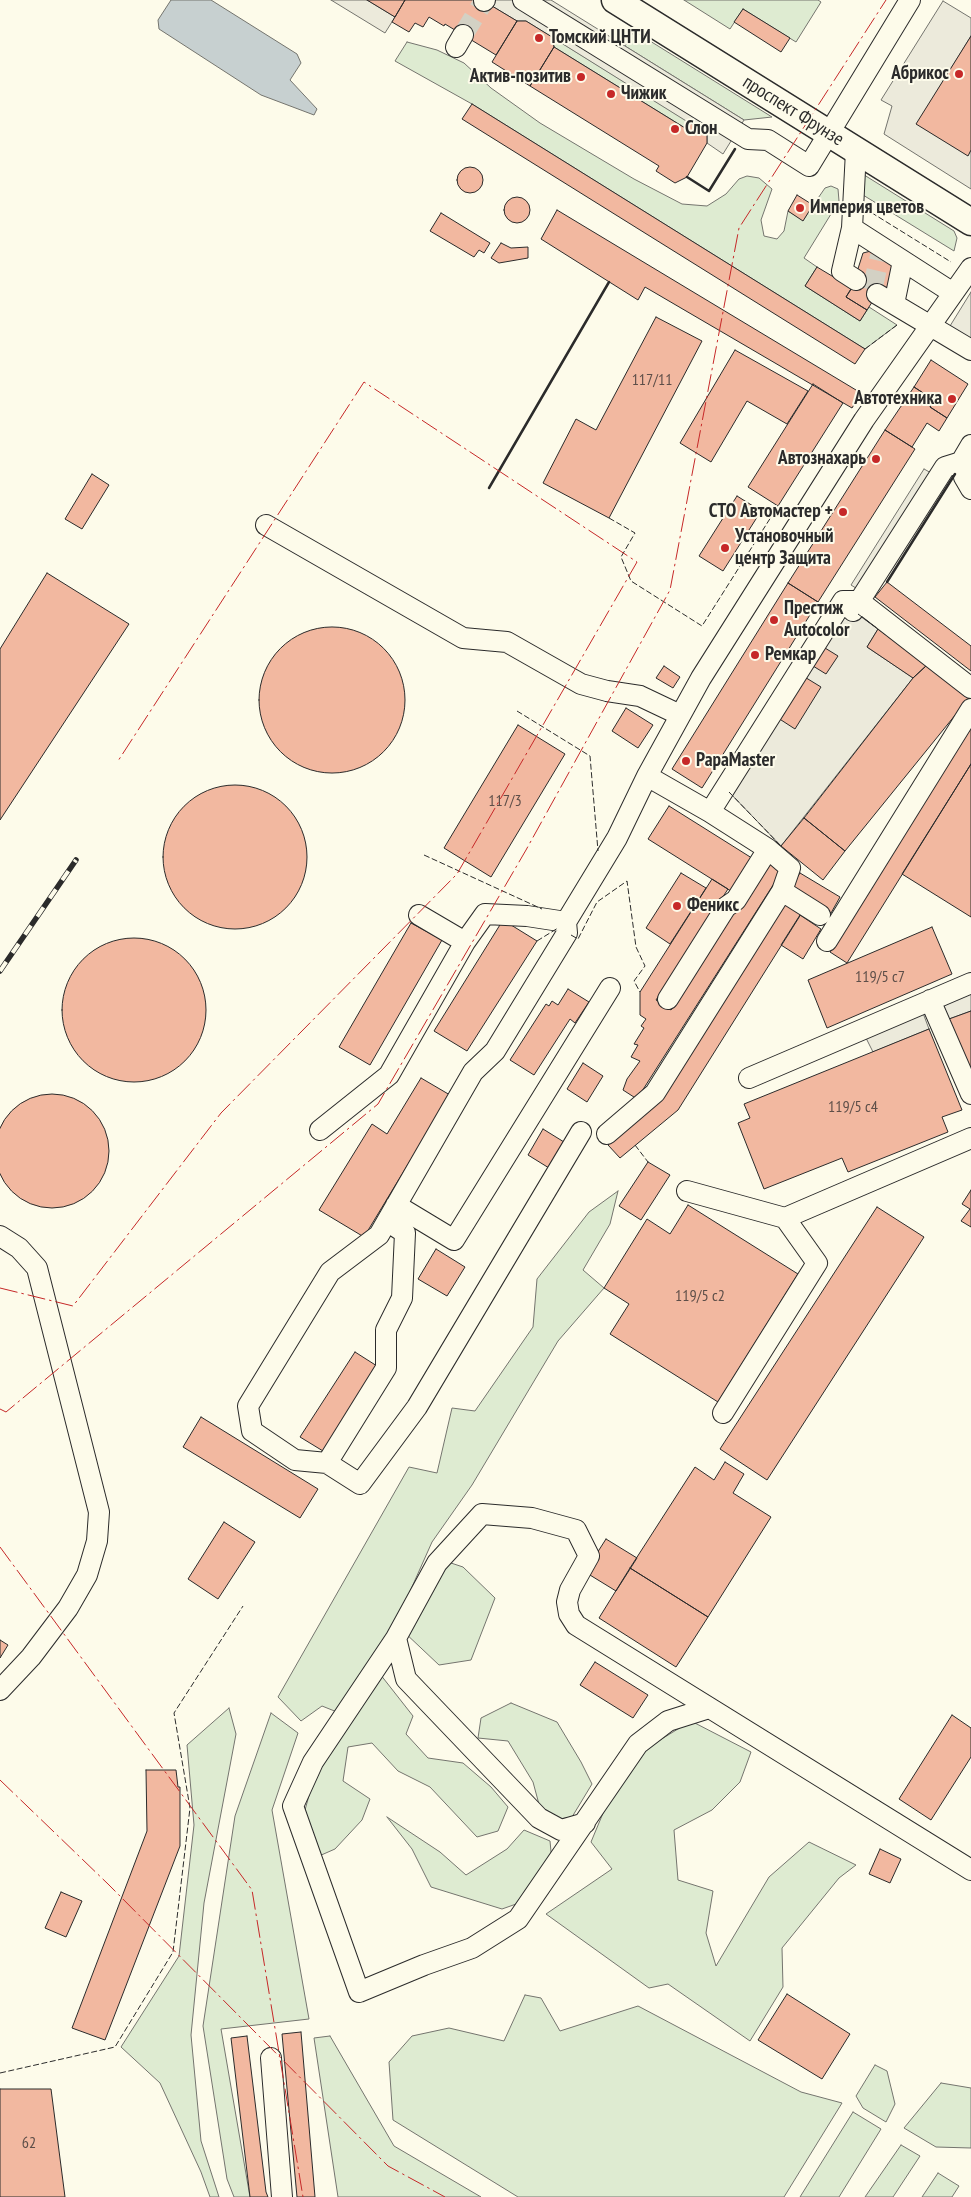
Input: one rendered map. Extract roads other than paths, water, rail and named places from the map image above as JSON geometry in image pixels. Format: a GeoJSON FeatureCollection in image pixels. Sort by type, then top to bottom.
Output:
{"type":"FeatureCollection","features":[{"type":"Feature","properties":{"kind":"main road","name":"проспект Фрунзе"},"geometry":{"type":"LineString","coordinates":[[615,0],[971,222]]}},
{"type":"Feature","properties":{"kind":"street"},"geometry":{"type":"LineString","coordinates":[[523,0],[748,139],[768,140],[809,166],[910,0]]}},
{"type":"Feature","properties":{"kind":"street"},"geometry":{"type":"LineString","coordinates":[[856,151],[852,228],[842,271],[856,280]]}},
{"type":"Feature","properties":{"kind":"street"},"geometry":{"type":"LineString","coordinates":[[852,228],[881,252],[904,261],[953,293]]}},
{"type":"Feature","properties":{"kind":"street"},"geometry":{"type":"LineString","coordinates":[[904,261],[886,299],[971,350]]}},
{"type":"Feature","properties":{"kind":"street"},"geometry":{"type":"LineString","coordinates":[[581,1132],[417,1407],[360,1484],[327,1463],[295,1460],[252,1432],[248,1406],[330,1272],[379,1235],[473,1072],[495,1051],[567,932],[566,922],[617,838],[647,776],[700,678],[864,420],[971,268]]}},
{"type":"Feature","properties":{"kind":"street"},"geometry":{"type":"LineString","coordinates":[[971,445],[961,462],[964,477],[971,489]]}},
{"type":"Feature","properties":{"kind":"street"},"geometry":{"type":"LineString","coordinates":[[856,606],[945,466],[961,462]]}},
{"type":"Feature","properties":{"kind":"street"},"geometry":{"type":"LineString","coordinates":[[266,525],[463,638],[507,642],[582,684],[607,692],[640,696],[680,715]]}},
{"type":"Feature","properties":{"kind":"street"},"geometry":{"type":"LineString","coordinates":[[710,812],[843,601],[856,606],[971,688]]}},
{"type":"Feature","properties":{"kind":"street"},"geometry":{"type":"LineString","coordinates":[[827,941],[971,710]]}},
{"type":"Feature","properties":{"kind":"street"},"geometry":{"type":"LineString","coordinates":[[607,1134],[655,1093],[782,891],[790,868],[768,849],[710,812],[647,776]]}},
{"type":"Feature","properties":{"kind":"street"},"geometry":{"type":"LineString","coordinates":[[668,998],[726,906],[736,900],[768,849]]}},
{"type":"Feature","properties":{"kind":"street"},"geometry":{"type":"LineString","coordinates":[[782,891],[820,915]]}},
{"type":"Feature","properties":{"kind":"street"},"geometry":{"type":"LineString","coordinates":[[320,1130],[389,1075],[465,942],[485,914],[527,916],[566,922]]}},
{"type":"Feature","properties":{"kind":"street"},"geometry":{"type":"LineString","coordinates":[[419,915],[465,942]]}},
{"type":"Feature","properties":{"kind":"street"},"geometry":{"type":"LineString","coordinates":[[749,1078],[971,984]]}},
{"type":"Feature","properties":{"kind":"street"},"geometry":{"type":"LineString","coordinates":[[392,1213],[454,1240],[610,988]]}},
{"type":"Feature","properties":{"kind":"street"},"geometry":{"type":"LineString","coordinates":[[930,1000],[971,1094]]}},
{"type":"Feature","properties":{"kind":"street"},"geometry":{"type":"LineString","coordinates":[[687,1191],[785,1218],[971,1138]]}},
{"type":"Feature","properties":{"kind":"street"},"geometry":{"type":"LineString","coordinates":[[327,1463],[386,1368],[386,1330],[402,1298],[405,1233],[392,1213]]}},
{"type":"Feature","properties":{"kind":"street"},"geometry":{"type":"LineString","coordinates":[[723,1414],[817,1263],[785,1218]]}},
{"type":"Feature","properties":{"kind":"street"},"geometry":{"type":"LineString","coordinates":[[0,1236],[19,1248],[37,1268],[99,1512],[97,1541],[82,1584],[68,1608],[31,1657],[0,1690]]}},
{"type":"Feature","properties":{"kind":"street"},"geometry":{"type":"LineString","coordinates":[[709,1708],[668,1721],[638,1744],[518,1919],[472,1948],[424,1965],[359,1992],[293,1806],[313,1762],[396,1638],[436,1562],[482,1514],[532,1518],[576,1530],[589,1556],[570,1590],[567,1602],[569,1614],[576,1625],[971,1870]]}},
{"type":"Feature","properties":{"kind":"street"},"geometry":{"type":"LineString","coordinates":[[396,1638],[406,1679],[539,1818],[561,1830],[584,1824]]}},
{"type":"Feature","properties":{"kind":"street"},"geometry":{"type":"LineString","coordinates":[[271,2058],[282,2197]]}},
{"type":"Feature","properties":{"kind":"tunnel"},"geometry":{"type":"LineString","coordinates":[[463,35],[484,1]]}},
{"type":"Feature","properties":{"kind":"tunnel"},"geometry":{"type":"LineString","coordinates":[[872,290],[880,256]]}},
{"type":"Feature","properties":{"kind":"railway"},"geometry":{"type":"LineString","coordinates":[[0,971],[76,860]]}},
{"type":"Feature","properties":{"kind":"place","name":"Томский ЦНТИ"},"geometry":{"type":"Point","coordinates":[539,38]}},
{"type":"Feature","properties":{"kind":"place","name":"Абрикос"},"geometry":{"type":"Point","coordinates":[959,74]}},
{"type":"Feature","properties":{"kind":"place","name":"Актив-позитив"},"geometry":{"type":"Point","coordinates":[581,77]}},
{"type":"Feature","properties":{"kind":"place","name":"Чижик"},"geometry":{"type":"Point","coordinates":[611,94]}},
{"type":"Feature","properties":{"kind":"place","name":"Слон"},"geometry":{"type":"Point","coordinates":[675,129]}},
{"type":"Feature","properties":{"kind":"place","name":"Империя цветов"},"geometry":{"type":"Point","coordinates":[800,208]}},
{"type":"Feature","properties":{"kind":"place","name":"Автотехника"},"geometry":{"type":"Point","coordinates":[952,399]}},
{"type":"Feature","properties":{"kind":"place","name":"Автознахарь"},"geometry":{"type":"Point","coordinates":[876,459]}},
{"type":"Feature","properties":{"kind":"place","name":"СТО Автомастер +"},"geometry":{"type":"Point","coordinates":[843,512]}},
{"type":"Feature","properties":{"kind":"place","name":"Установочный центр Защита"},"geometry":{"type":"Point","coordinates":[725,548]}},
{"type":"Feature","properties":{"kind":"place","name":"Престиж Autocolor"},"geometry":{"type":"Point","coordinates":[774,620]}},
{"type":"Feature","properties":{"kind":"place","name":"Ремкар"},"geometry":{"type":"Point","coordinates":[755,655]}},
{"type":"Feature","properties":{"kind":"place","name":"PapaMaster"},"geometry":{"type":"Point","coordinates":[686,761]}},
{"type":"Feature","properties":{"kind":"place","name":"Феникс"},"geometry":{"type":"Point","coordinates":[677,906]}}]}
